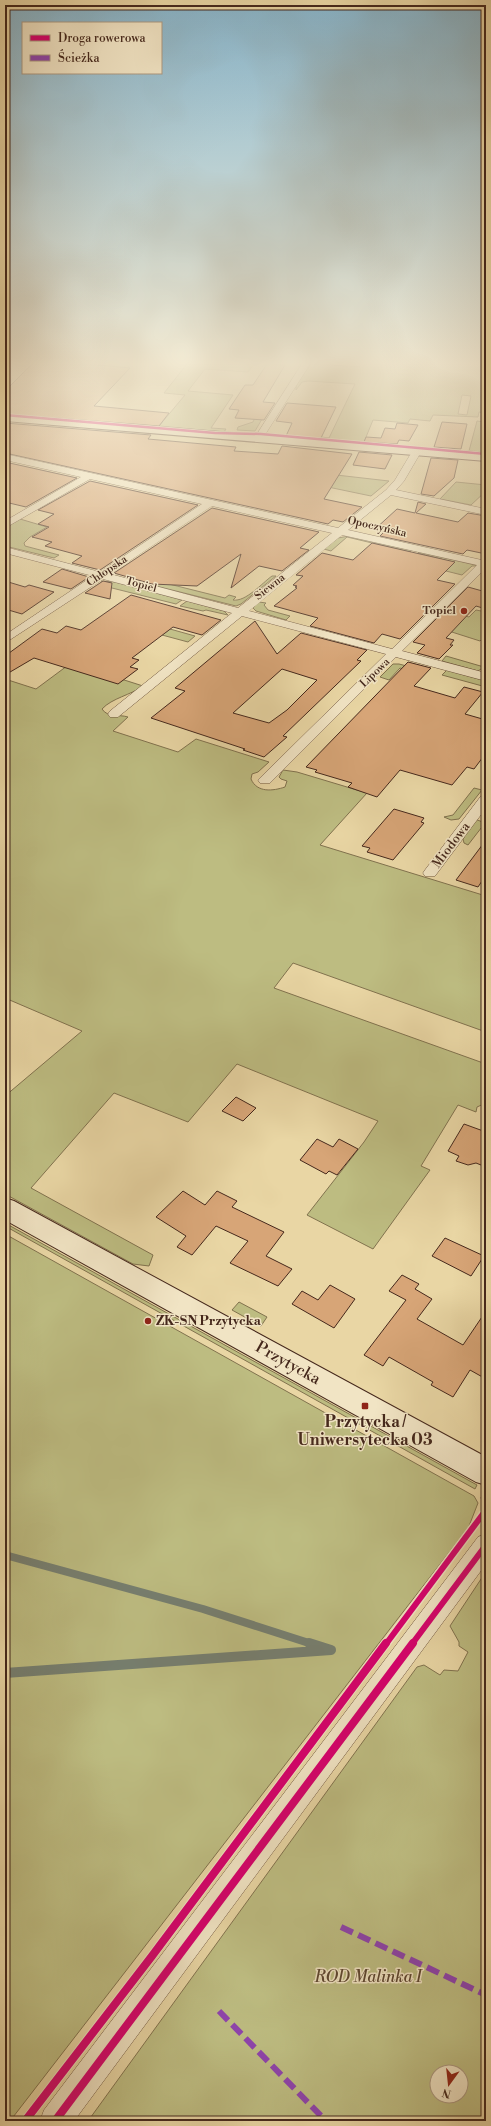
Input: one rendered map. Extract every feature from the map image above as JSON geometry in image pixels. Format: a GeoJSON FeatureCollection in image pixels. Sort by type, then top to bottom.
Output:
{"type":"FeatureCollection","features":[{"type":"Feature","properties":{"kind":"street","name":"Opoczyńska"},"geometry":{"type":"LineString","coordinates":[[34,463],[485,564]]}},
{"type":"Feature","properties":{"kind":"street","name":"Siewna"},"geometry":{"type":"LineString","coordinates":[[114,714],[389,492],[399,481],[409,463]]}},
{"type":"Feature","properties":{"kind":"street"},"geometry":{"type":"LineString","coordinates":[[5,525],[90,475]]}},
{"type":"Feature","properties":{"kind":"street"},"geometry":{"type":"LineString","coordinates":[[389,492],[486,512]]}},
{"type":"Feature","properties":{"kind":"street","name":"Chłopska"},"geometry":{"type":"LineString","coordinates":[[5,640],[210,502]]}},
{"type":"Feature","properties":{"kind":"street","name":"Topiel"},"geometry":{"type":"LineString","coordinates":[[5,550],[486,677]]}},
{"type":"Feature","properties":{"kind":"street","name":"Lipowa"},"geometry":{"type":"LineString","coordinates":[[265,780],[485,564]]}},
{"type":"Feature","properties":{"kind":"street","name":"Miodowa"},"geometry":{"type":"LineString","coordinates":[[430,873],[486,799]]}},
{"type":"Feature","properties":{"kind":"street","name":"Przytycka"},"geometry":{"type":"LineString","coordinates":[[5,1208],[484,1484]]}},
{"type":"Feature","properties":{"kind":"street"},"geometry":{"type":"LineString","coordinates":[[55,2121],[486,1545]]}},
{"type":"Feature","properties":{"kind":"path"},"geometry":{"type":"LineString","coordinates":[[484,1484],[484,1515]]}},
{"type":"Feature","properties":{"kind":"green space"},"geometry":{"type":"Polygon","coordinates":[[[310,472],[389,481],[371,496],[304,482],[310,472]]]}},
{"type":"Feature","properties":{"kind":"green space"},"geometry":{"type":"Polygon","coordinates":[[[456,482],[486,485],[486,491],[471,505],[440,499],[456,482]]]}},
{"type":"Feature","properties":{"kind":"green space"},"geometry":{"type":"Polygon","coordinates":[[[20,519],[47,527],[30,537],[24,543],[25,546],[59,555],[54,558],[5,546],[5,528],[20,519]]]}},
{"type":"Feature","properties":{"kind":"green space"},"geometry":{"type":"Polygon","coordinates":[[[349,536],[412,550],[410,552],[347,537],[331,551],[324,549],[338,538],[349,536]]]}},
{"type":"Feature","properties":{"kind":"green space"},"geometry":{"type":"Polygon","coordinates":[[[418,553],[476,566],[472,566],[462,575],[446,571],[442,559],[418,553]]]}},
{"type":"Feature","properties":{"kind":"green space"},"geometry":{"type":"Polygon","coordinates":[[[272,576],[276,576],[241,604],[236,606],[152,585],[157,581],[225,598],[229,595],[236,597],[233,600],[238,600],[254,591],[272,576]]]}},
{"type":"Feature","properties":{"kind":"green space"},"geometry":{"type":"Polygon","coordinates":[[[101,581],[115,582],[182,600],[176,604],[104,586],[104,582],[101,581]]]}},
{"type":"Feature","properties":{"kind":"green space"},"geometry":{"type":"Polygon","coordinates":[[[187,601],[224,611],[228,615],[180,606],[187,601]]]}},
{"type":"Feature","properties":{"kind":"green space"},"geometry":{"type":"Polygon","coordinates":[[[259,602],[266,603],[264,605],[268,610],[290,616],[286,620],[256,611],[253,608],[259,602]]]}},
{"type":"Feature","properties":{"kind":"green space"},"geometry":{"type":"Polygon","coordinates":[[[476,610],[486,612],[486,635],[480,641],[433,626],[448,611],[469,617],[476,610]]]}},
{"type":"Feature","properties":{"kind":"green space"},"geometry":{"type":"Polygon","coordinates":[[[170,629],[195,636],[188,642],[162,635],[170,629]]]}},
{"type":"Feature","properties":{"kind":"green space"},"geometry":{"type":"Polygon","coordinates":[[[446,656],[484,667],[478,671],[442,661],[446,656]]]}},
{"type":"Feature","properties":{"kind":"green space"},"geometry":{"type":"Polygon","coordinates":[[[71,663],[143,686],[116,699],[102,709],[110,715],[128,717],[113,731],[178,752],[196,739],[269,762],[258,772],[252,774],[251,779],[254,784],[261,789],[271,790],[285,787],[287,781],[279,777],[283,770],[297,772],[367,793],[320,845],[486,896],[486,1032],[293,963],[274,988],[486,1064],[486,1103],[477,1107],[476,1112],[458,1105],[421,1166],[430,1170],[373,1249],[307,1215],[364,1142],[378,1121],[237,1064],[188,1122],[114,1093],[31,1188],[153,1255],[149,1266],[133,1264],[5,1194],[5,1096],[82,1031],[5,998],[5,679],[36,689],[71,663]]]}},
{"type":"Feature","properties":{"kind":"green space"},"geometry":{"type":"Polygon","coordinates":[[[393,664],[399,664],[426,671],[423,674],[400,668],[389,680],[380,677],[393,664]]]}},
{"type":"Feature","properties":{"kind":"green space"},"geometry":{"type":"Polygon","coordinates":[[[447,670],[486,681],[486,687],[442,675],[447,670]]]}},
{"type":"Feature","properties":{"kind":"green space"},"geometry":{"type":"Polygon","coordinates":[[[474,788],[482,790],[459,819],[451,820],[444,817],[453,815],[474,788]]]}},
{"type":"Feature","properties":{"kind":"green space"},"geometry":{"type":"Polygon","coordinates":[[[475,819],[485,823],[468,845],[464,843],[463,839],[475,819]]]}},
{"type":"Feature","properties":{"kind":"green space"},"geometry":{"type":"Polygon","coordinates":[[[5,1223],[477,1485],[475,1489],[5,1226],[5,1223]]]}},
{"type":"Feature","properties":{"kind":"green space"},"geometry":{"type":"Polygon","coordinates":[[[5,1234],[474,1496],[478,1503],[469,1526],[454,1546],[10,2121],[5,2121],[5,1234]]]}},
{"type":"Feature","properties":{"kind":"green space"},"geometry":{"type":"Polygon","coordinates":[[[239,1302],[267,1317],[261,1326],[232,1310],[239,1302]]]}},
{"type":"Feature","properties":{"kind":"green space","name":"ROD Malinka I"},"geometry":{"type":"Polygon","coordinates":[[[485,1573],[486,2121],[88,2121],[417,1667],[424,1665],[440,1675],[444,1670],[458,1671],[468,1652],[459,1646],[459,1642],[450,1626],[485,1573]]]}},
{"type":"Feature","properties":{"kind":"building"},"geometry":{"type":"Polygon","coordinates":[[[5,463],[77,478],[26,507],[5,502],[5,463]]]}},
{"type":"Feature","properties":{"kind":"building"},"geometry":{"type":"Polygon","coordinates":[[[51,463],[346,463],[324,499],[362,507],[343,522],[333,520],[328,524],[51,463]]]}},
{"type":"Feature","properties":{"kind":"building"},"geometry":{"type":"Polygon","coordinates":[[[354,463],[388,463],[385,469],[353,465],[354,463]]]}},
{"type":"Feature","properties":{"kind":"building"},"geometry":{"type":"Polygon","coordinates":[[[430,463],[457,463],[454,478],[434,496],[421,494],[430,463]]]}},
{"type":"Feature","properties":{"kind":"building"},"geometry":{"type":"Polygon","coordinates":[[[90,481],[198,505],[100,570],[72,563],[82,556],[45,546],[52,542],[32,537],[49,527],[38,524],[54,514],[38,510],[90,481]]]}},
{"type":"Feature","properties":{"kind":"building"},"geometry":{"type":"Polygon","coordinates":[[[418,502],[426,504],[416,513],[458,522],[468,513],[486,516],[486,554],[467,550],[463,554],[380,536],[384,532],[374,530],[397,509],[415,513],[418,502]]]}},
{"type":"Feature","properties":{"kind":"building"},"geometry":{"type":"Polygon","coordinates":[[[212,508],[319,532],[300,548],[309,550],[282,571],[259,566],[231,588],[241,554],[197,586],[152,584],[114,573],[212,508]]]}},
{"type":"Feature","properties":{"kind":"building"},"geometry":{"type":"Polygon","coordinates":[[[372,543],[455,562],[437,580],[455,584],[400,639],[382,634],[374,643],[310,626],[318,618],[274,606],[297,588],[295,587],[297,586],[293,585],[303,576],[296,575],[322,553],[353,560],[372,543]]]}},
{"type":"Feature","properties":{"kind":"building"},"geometry":{"type":"Polygon","coordinates":[[[62,569],[89,577],[71,589],[43,582],[62,569]]]}},
{"type":"Feature","properties":{"kind":"building"},"geometry":{"type":"Polygon","coordinates":[[[5,581],[25,587],[29,585],[54,592],[22,614],[5,609],[5,581]]]}},
{"type":"Feature","properties":{"kind":"building"},"geometry":{"type":"Polygon","coordinates":[[[103,581],[112,583],[110,599],[85,593],[103,581]]]}},
{"type":"Feature","properties":{"kind":"building"},"geometry":{"type":"Polygon","coordinates":[[[468,587],[486,592],[486,609],[476,606],[446,638],[454,640],[450,645],[453,645],[439,659],[417,653],[425,645],[413,642],[468,587]]]}},
{"type":"Feature","properties":{"kind":"building"},"geometry":{"type":"Polygon","coordinates":[[[131,595],[221,620],[202,635],[173,627],[132,658],[139,660],[130,667],[138,669],[118,684],[34,658],[5,675],[5,656],[42,629],[57,633],[66,626],[81,630],[131,595]]]}},
{"type":"Feature","properties":{"kind":"building"},"geometry":{"type":"Polygon","coordinates":[[[255,621],[277,654],[301,633],[367,650],[357,660],[361,661],[283,736],[287,737],[264,757],[243,750],[245,749],[151,718],[185,691],[175,688],[255,621]],[[282,669],[233,713],[269,723],[287,710],[317,680],[282,669]]]}},
{"type":"Feature","properties":{"kind":"building"},"geometry":{"type":"Polygon","coordinates":[[[408,662],[431,668],[414,686],[455,698],[464,687],[483,692],[465,714],[486,720],[486,753],[474,769],[467,767],[452,785],[400,770],[377,797],[348,787],[352,783],[315,772],[317,770],[306,767],[408,662]]]}},
{"type":"Feature","properties":{"kind":"building"},"geometry":{"type":"Polygon","coordinates":[[[394,809],[424,818],[421,822],[424,823],[393,860],[367,852],[370,848],[362,846],[394,809]]]}},
{"type":"Feature","properties":{"kind":"building"},"geometry":{"type":"Polygon","coordinates":[[[486,840],[486,875],[478,887],[456,880],[486,840]]]}},
{"type":"Feature","properties":{"kind":"building"},"geometry":{"type":"Polygon","coordinates":[[[236,1097],[256,1108],[243,1121],[222,1111],[236,1097]]]}},
{"type":"Feature","properties":{"kind":"building"},"geometry":{"type":"Polygon","coordinates":[[[464,1124],[486,1132],[486,1167],[476,1163],[468,1165],[456,1161],[459,1156],[448,1151],[464,1124]]]}},
{"type":"Feature","properties":{"kind":"building"},"geometry":{"type":"Polygon","coordinates":[[[317,1139],[333,1147],[339,1139],[358,1149],[337,1175],[329,1171],[326,1174],[300,1160],[317,1139]]]}},
{"type":"Feature","properties":{"kind":"building"},"geometry":{"type":"Polygon","coordinates":[[[183,1191],[205,1205],[217,1191],[237,1201],[232,1207],[284,1232],[266,1256],[292,1269],[278,1286],[230,1263],[248,1241],[216,1226],[192,1255],[177,1247],[186,1236],[156,1217],[183,1191]]]}},
{"type":"Feature","properties":{"kind":"building"},"geometry":{"type":"Polygon","coordinates":[[[445,1238],[484,1256],[471,1276],[432,1256],[445,1238]]]}},
{"type":"Feature","properties":{"kind":"building"},"geometry":{"type":"Polygon","coordinates":[[[402,1275],[419,1284],[415,1289],[432,1299],[417,1319],[463,1345],[486,1311],[486,1379],[470,1370],[453,1397],[431,1385],[433,1382],[389,1357],[383,1366],[364,1355],[406,1300],[389,1291],[402,1275]]]}},
{"type":"Feature","properties":{"kind":"building"},"geometry":{"type":"Polygon","coordinates":[[[330,1285],[355,1299],[334,1328],[292,1304],[302,1291],[318,1300],[330,1285]]]}},
{"type":"Feature","properties":{"kind":"waterway"},"geometry":{"type":"LineString","coordinates":[[5,1555],[203,1609],[312,1644]]}},
{"type":"Feature","properties":{"kind":"waterway"},"geometry":{"type":"LineString","coordinates":[[5,1673],[331,1650],[309,1643]]}},
{"type":"Feature","properties":{"kind":"marked path"},"geometry":{"type":"LineString","coordinates":[[341,1927],[486,1995]]}},
{"type":"Feature","properties":{"kind":"marked path"},"geometry":{"type":"LineString","coordinates":[[219,2011],[326,2121]]}},
{"type":"Feature","properties":{"kind":"cycle path"},"geometry":{"type":"LineString","coordinates":[[25,2121],[152,1956],[483,1514],[486,1516]]}},
{"type":"Feature","properties":{"kind":"cycle path"},"geometry":{"type":"LineString","coordinates":[[55,2121],[486,1545]]}},
{"type":"Feature","properties":{"kind":"place","name":"Topiel"},"geometry":{"type":"Point","coordinates":[464,611]}},
{"type":"Feature","properties":{"kind":"place","name":"ZK-SN Przytycka"},"geometry":{"type":"Point","coordinates":[148,1321]}},
{"type":"Feature","properties":{"kind":"place","name":"Przytycka / Uniwersytecka 03"},"geometry":{"type":"Point","coordinates":[365,1406]}}]}
